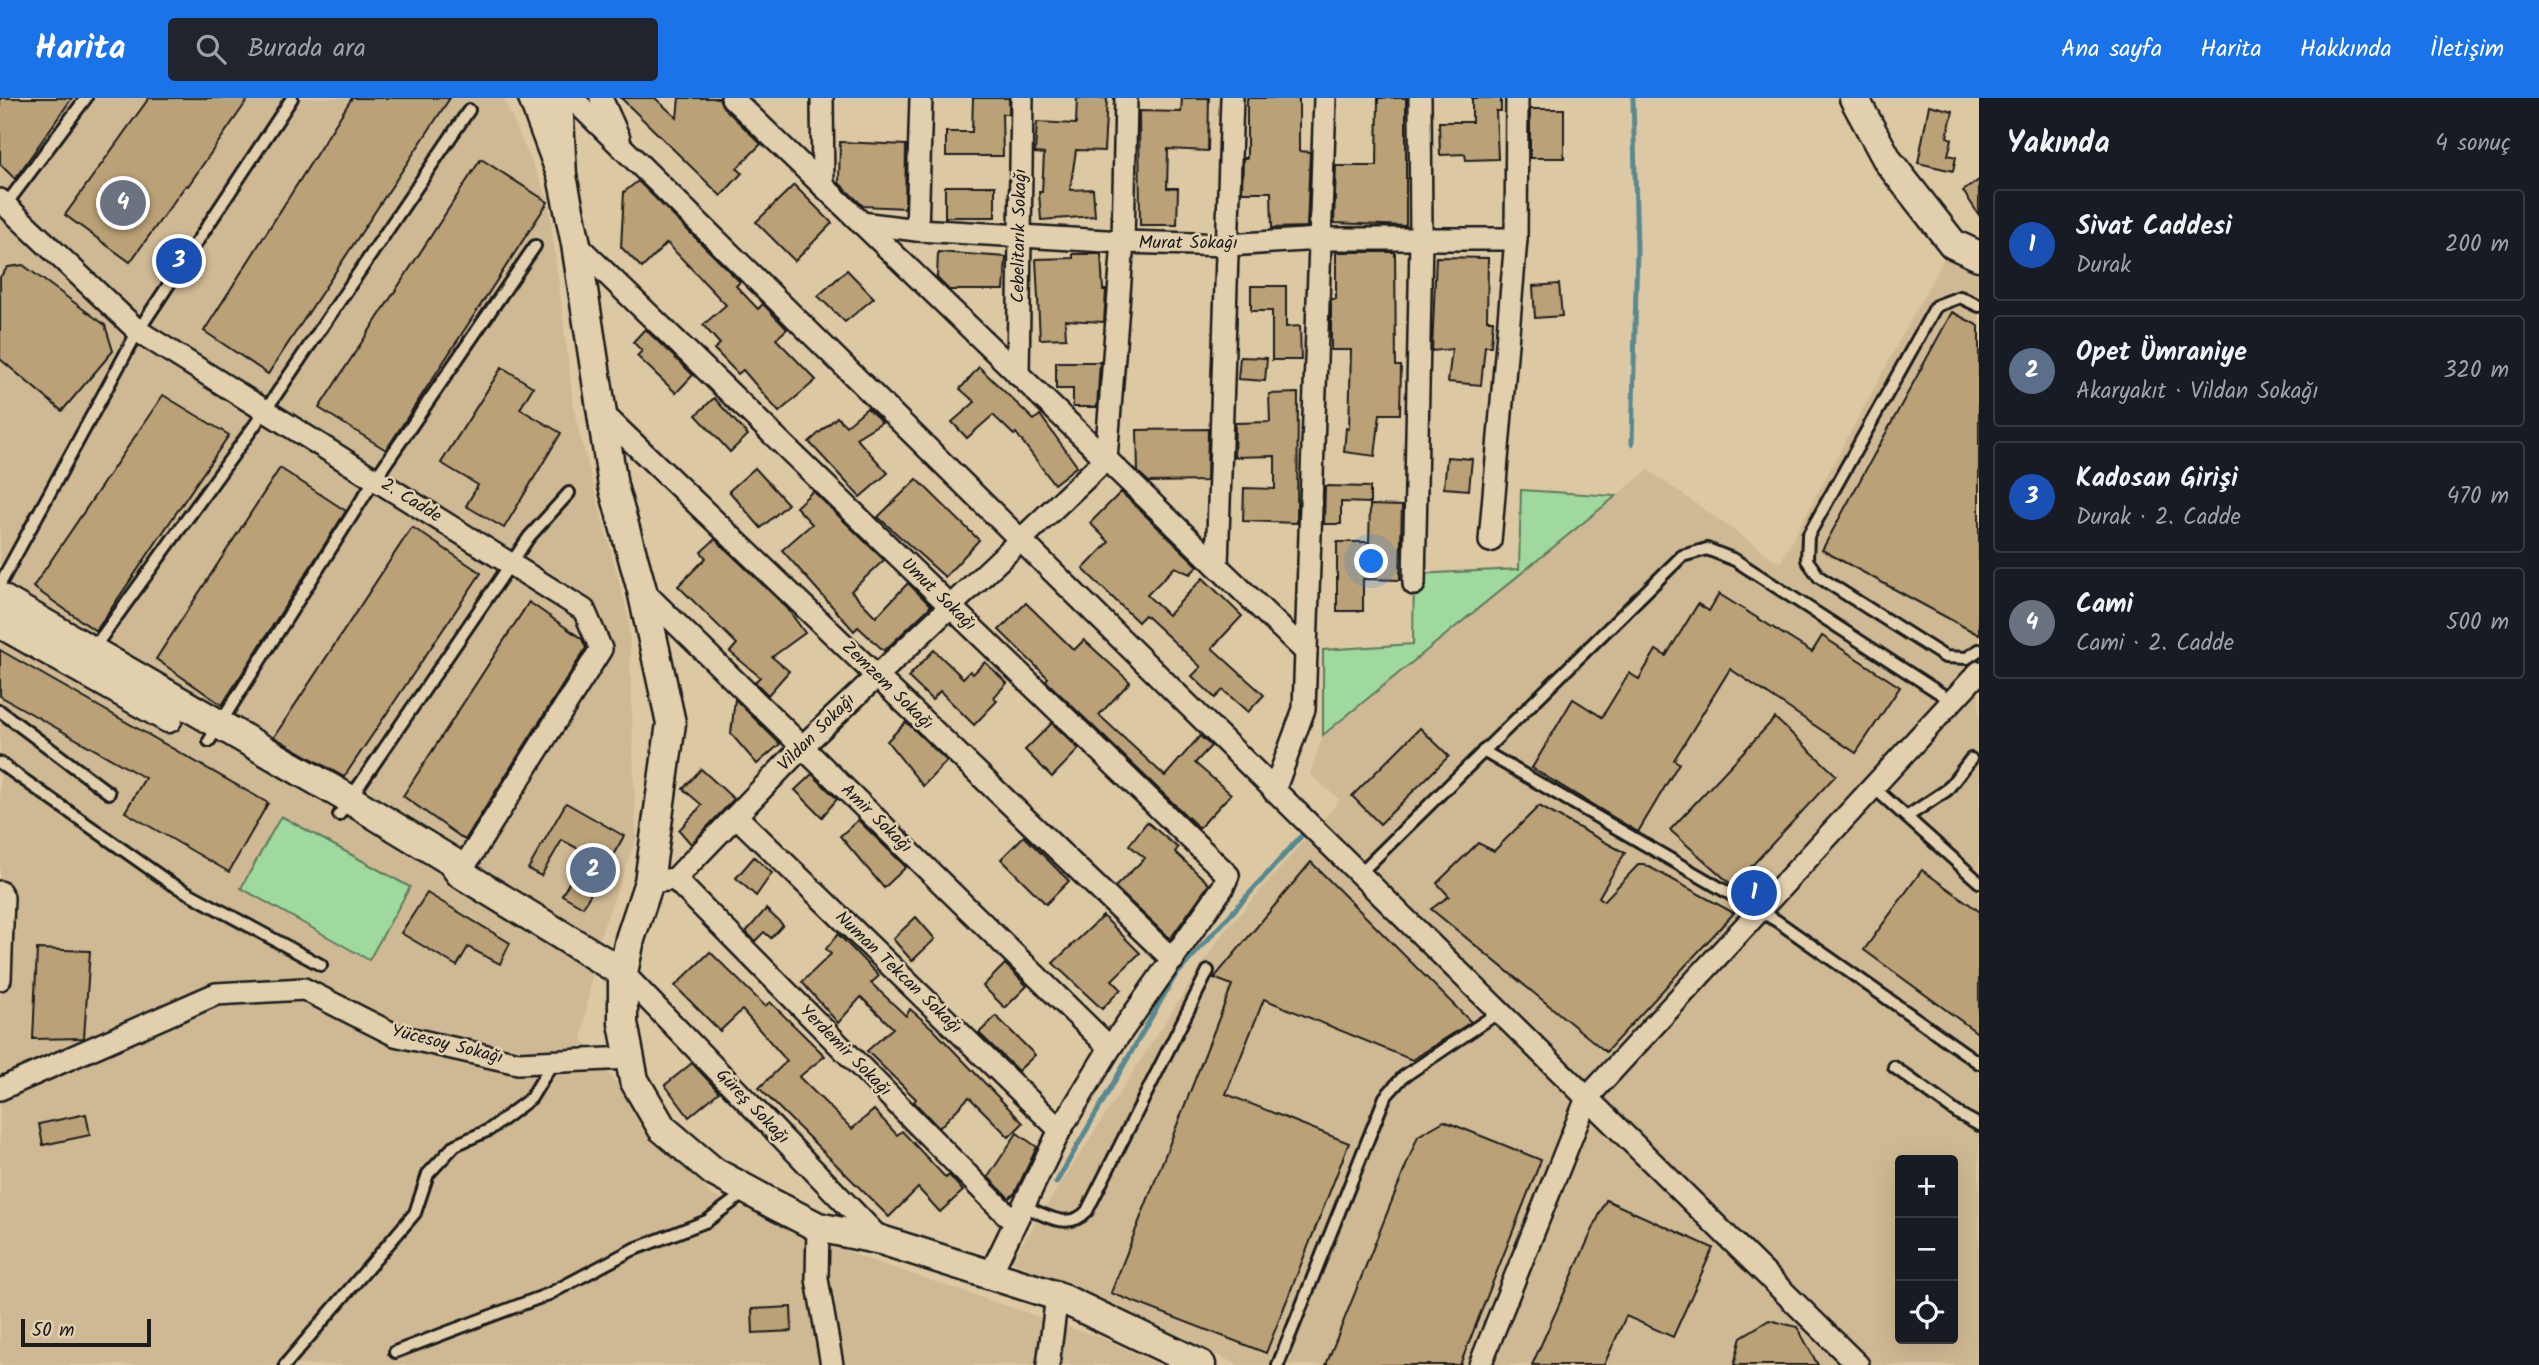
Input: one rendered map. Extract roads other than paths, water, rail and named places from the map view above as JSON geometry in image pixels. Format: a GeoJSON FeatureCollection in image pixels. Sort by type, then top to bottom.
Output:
{"type":"FeatureCollection","features":[{"type":"Feature","properties":{"kind":"street"},"geometry":{"type":"LineString","coordinates":[[533,98],[562,176]]}},
{"type":"Feature","properties":{"kind":"street"},"geometry":{"type":"LineString","coordinates":[[546,98],[558,98],[562,176],[576,244],[612,486],[642,590],[671,723],[662,881],[630,939],[623,973],[623,1023],[634,1080],[662,1128],[714,1172],[818,1227],[881,1240],[1056,1296],[1159,1355],[1201,1365]]}},
{"type":"Feature","properties":{"kind":"street"},"geometry":{"type":"LineString","coordinates":[[572,98],[1858,1365]]}},
{"type":"Feature","properties":{"kind":"street"},"geometry":{"type":"LineString","coordinates":[[601,98],[626,153]]}},
{"type":"Feature","properties":{"kind":"street"},"geometry":{"type":"LineString","coordinates":[[732,98],[1306,652]]}},
{"type":"Feature","properties":{"kind":"street"},"geometry":{"type":"LineString","coordinates":[[822,98],[823,186]]}},
{"type":"Feature","properties":{"kind":"street"},"geometry":{"type":"LineString","coordinates":[[916,230],[921,98]]}},
{"type":"Feature","properties":{"kind":"street","name":"Cebelitarık Sokağı"},"geometry":{"type":"LineString","coordinates":[[1018,375],[1022,98]]}},
{"type":"Feature","properties":{"kind":"street"},"geometry":{"type":"LineString","coordinates":[[1106,459],[1124,242],[1126,98]]}},
{"type":"Feature","properties":{"kind":"street"},"geometry":{"type":"LineString","coordinates":[[1217,566],[1232,98]]}},
{"type":"Feature","properties":{"kind":"street"},"geometry":{"type":"LineString","coordinates":[[1274,791],[1304,709],[1325,98]]}},
{"type":"Feature","properties":{"kind":"street"},"geometry":{"type":"LineString","coordinates":[[1414,584],[1421,240],[1420,98]]}},
{"type":"Feature","properties":{"kind":"street"},"geometry":{"type":"LineString","coordinates":[[1490,541],[1516,239],[1517,98]]}},
{"type":"Feature","properties":{"kind":"street"},"geometry":{"type":"LineString","coordinates":[[1854,98],[1888,161],[1953,244],[1979,256]]}},
{"type":"Feature","properties":{"kind":"street","name":"2. Cadde"},"geometry":{"type":"LineString","coordinates":[[2,206],[138,331],[584,610],[601,649],[460,873]]}},
{"type":"Feature","properties":{"kind":"street","name":"Murat Sokağı"},"geometry":{"type":"LineString","coordinates":[[861,223],[916,230],[1124,242],[1229,244],[1319,239],[1516,239]]}},
{"type":"Feature","properties":{"kind":"street","name":"Umut Sokağı"},"geometry":{"type":"LineString","coordinates":[[576,244],[1228,876],[1173,960]]}},
{"type":"Feature","properties":{"kind":"street","name":"Zemzem Sokağı"},"geometry":{"type":"LineString","coordinates":[[601,412],[1173,960]]}},
{"type":"Feature","properties":{"kind":"street","name":"Vildan Sokağı"},"geometry":{"type":"LineString","coordinates":[[662,881],[736,816],[876,675],[1106,459]]}},
{"type":"Feature","properties":{"kind":"street","name":"Amir Sokağı"},"geometry":{"type":"LineString","coordinates":[[642,590],[1110,1048]]}},
{"type":"Feature","properties":{"kind":"street"},"geometry":{"type":"LineString","coordinates":[[0,598],[85,660]]}},
{"type":"Feature","properties":{"kind":"street"},"geometry":{"type":"LineString","coordinates":[[0,623],[85,660],[344,807],[440,874],[460,873],[623,973]]}},
{"type":"Feature","properties":{"kind":"street"},"geometry":{"type":"LineString","coordinates":[[1480,1365],[1587,1098],[1979,672]]}},
{"type":"Feature","properties":{"kind":"street","name":"Numan Tekcan Sokağı"},"geometry":{"type":"LineString","coordinates":[[736,816],[1060,1130]]}},
{"type":"Feature","properties":{"kind":"street","name":"Yerdemir Sokağı"},"geometry":{"type":"LineString","coordinates":[[662,881],[1018,1214]]}},
{"type":"Feature","properties":{"kind":"street"},"geometry":{"type":"LineString","coordinates":[[0,892],[3,897],[0,979]]}},
{"type":"Feature","properties":{"kind":"street"},"geometry":{"type":"LineString","coordinates":[[990,1275],[1060,1130],[1110,1048],[1173,960]]}},
{"type":"Feature","properties":{"kind":"street","name":"Güreş Sokağı"},"geometry":{"type":"LineString","coordinates":[[623,973],[881,1240]]}},
{"type":"Feature","properties":{"kind":"street","name":"Yücesoy Sokağı"},"geometry":{"type":"LineString","coordinates":[[0,1089],[216,994],[304,989],[395,1035],[518,1063],[630,1058]]}},
{"type":"Feature","properties":{"kind":"street"},"geometry":{"type":"LineString","coordinates":[[818,1227],[817,1279],[832,1365]]}},
{"type":"Feature","properties":{"kind":"street"},"geometry":{"type":"LineString","coordinates":[[1048,1365],[1056,1296]]}},
{"type":"Feature","properties":{"kind":"lane"},"geometry":{"type":"LineString","coordinates":[[2,206],[86,98]]}},
{"type":"Feature","properties":{"kind":"lane"},"geometry":{"type":"LineString","coordinates":[[0,584],[138,331],[292,98]]}},
{"type":"Feature","properties":{"kind":"lane"},"geometry":{"type":"LineString","coordinates":[[85,660],[265,411],[469,110]]}},
{"type":"Feature","properties":{"kind":"lane"},"geometry":{"type":"LineString","coordinates":[[214,733],[375,479],[535,247]]}},
{"type":"Feature","properties":{"kind":"lane"},"geometry":{"type":"LineString","coordinates":[[1979,306],[1960,297],[1936,306],[1808,536],[1807,560],[1819,577],[1945,657],[1967,658],[1979,650]]}},
{"type":"Feature","properties":{"kind":"lane"},"geometry":{"type":"LineString","coordinates":[[344,807],[529,537],[569,493]]}},
{"type":"Feature","properties":{"kind":"lane"},"geometry":{"type":"LineString","coordinates":[[1359,874],[1682,556],[1707,549],[1735,561],[1952,701]]}},
{"type":"Feature","properties":{"kind":"lane"},"geometry":{"type":"LineString","coordinates":[[0,711],[109,793]]}},
{"type":"Feature","properties":{"kind":"lane"},"geometry":{"type":"LineString","coordinates":[[1483,751],[1777,921],[1979,1063]]}},
{"type":"Feature","properties":{"kind":"lane"},"geometry":{"type":"LineString","coordinates":[[1908,816],[1947,789],[1971,759]]}},
{"type":"Feature","properties":{"kind":"lane"},"geometry":{"type":"LineString","coordinates":[[0,763],[170,883],[321,965]]}},
{"type":"Feature","properties":{"kind":"lane"},"geometry":{"type":"LineString","coordinates":[[1873,787],[1979,882]]}},
{"type":"Feature","properties":{"kind":"lane"},"geometry":{"type":"LineString","coordinates":[[1018,1214],[1062,1222],[1079,1219],[1087,1211],[1208,971]]}},
{"type":"Feature","properties":{"kind":"lane"},"geometry":{"type":"LineString","coordinates":[[1279,1365],[1385,1097],[1403,1077],[1499,1012]]}},
{"type":"Feature","properties":{"kind":"lane"},"geometry":{"type":"LineString","coordinates":[[285,1365],[415,1213],[428,1174],[455,1145],[489,1130],[531,1098],[553,1061]]}},
{"type":"Feature","properties":{"kind":"lane"},"geometry":{"type":"LineString","coordinates":[[1894,1067],[1979,1125]]}},
{"type":"Feature","properties":{"kind":"lane"},"geometry":{"type":"LineString","coordinates":[[395,1352],[550,1294],[632,1250],[707,1221],[747,1191]]}},
{"type":"Feature","properties":{"kind":"waterway"},"geometry":{"type":"LineString","coordinates":[[1632,444],[1637,249],[1633,98]]}},
{"type":"Feature","properties":{"kind":"waterway"},"geometry":{"type":"LineString","coordinates":[[1056,1183],[1175,976],[1302,835]]}},
{"type":"Feature","properties":{"kind":"place","name":"Cami"},"geometry":{"type":"Point","coordinates":[123,203]}},
{"type":"Feature","properties":{"kind":"place","name":"Kadosan Girişi"},"geometry":{"type":"Point","coordinates":[179,261]}},
{"type":"Feature","properties":{"kind":"place","name":"Opet Ümraniye"},"geometry":{"type":"Point","coordinates":[593,870]}},
{"type":"Feature","properties":{"kind":"place","name":"Sivat Caddesi"},"geometry":{"type":"Point","coordinates":[1754,893]}}]}
